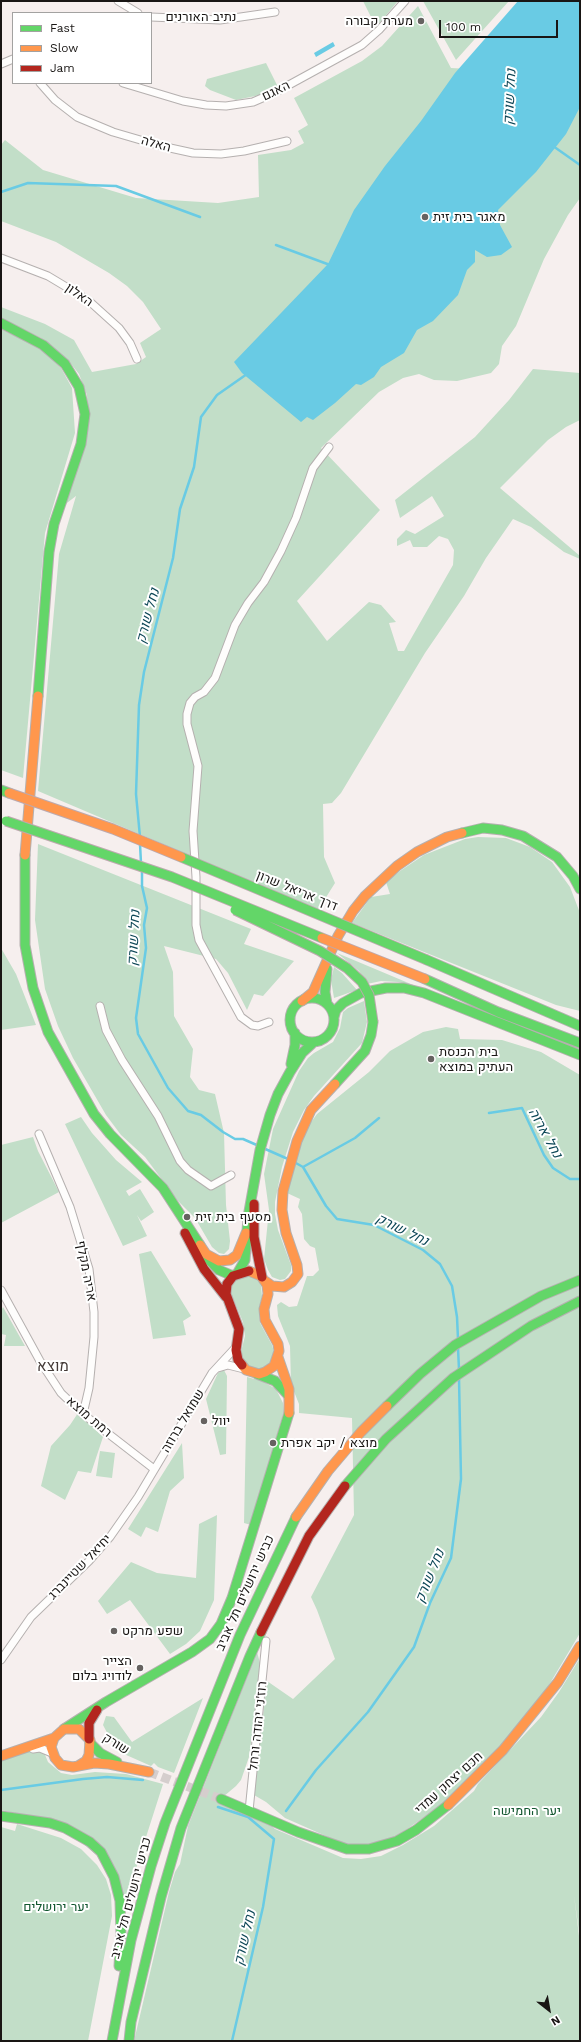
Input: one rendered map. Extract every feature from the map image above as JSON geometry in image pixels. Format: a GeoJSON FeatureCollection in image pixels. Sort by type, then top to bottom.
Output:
{"type":"FeatureCollection","features":[{"type":"Feature","properties":{"kind":"main road"},"geometry":{"type":"LineString","coordinates":[[1,323],[43,345],[65,364],[79,387],[84,414],[80,444],[54,524],[49,552],[24,874],[23,907],[26,952],[40,1010],[48,1032],[94,1114],[110,1134],[145,1169],[172,1200],[209,1257],[213,1260],[223,1262],[237,1255],[246,1233]]}},
{"type":"Feature","properties":{"kind":"main road","name":"דרך אריאל שרון"},"geometry":{"type":"LineString","coordinates":[[5,792],[113,829],[427,960],[580,1026]]}},
{"type":"Feature","properties":{"kind":"main road"},"geometry":{"type":"LineString","coordinates":[[4,820],[172,877],[425,979],[498,1012],[580,1043]]}},
{"type":"Feature","properties":{"kind":"main road"},"geometry":{"type":"LineString","coordinates":[[290,1072],[295,1044],[295,1033],[291,1024],[294,1008],[313,992],[330,952],[353,911],[380,880],[417,852],[432,843],[458,833],[493,829],[523,836],[541,846],[556,857],[573,876],[580,889]]}},
{"type":"Feature","properties":{"kind":"main road"},"geometry":{"type":"LineString","coordinates":[[172,877],[320,951],[348,968],[357,976],[369,995],[373,1022],[371,1035],[365,1052],[311,1110],[301,1129],[294,1151],[282,1200],[283,1218],[297,1265],[298,1274],[292,1282],[284,1287],[272,1286],[252,1272],[229,1275],[214,1267],[205,1256],[196,1238]]}},
{"type":"Feature","properties":{"kind":"main road"},"geometry":{"type":"LineString","coordinates":[[330,952],[325,984],[327,1004],[334,1017]]}},
{"type":"Feature","properties":{"kind":"main road"},"geometry":{"type":"LineString","coordinates":[[295,1033],[305,1041],[320,1041],[329,1035],[339,1006],[348,999],[386,988],[404,988],[424,994],[580,1055]]}},
{"type":"Feature","properties":{"kind":"main road"},"geometry":{"type":"LineString","coordinates":[[302,1001],[313,998],[327,1004]]}},
{"type":"Feature","properties":{"kind":"main road"},"geometry":{"type":"LineString","coordinates":[[226,1297],[227,1284],[237,1274],[245,1260],[246,1233],[264,1134],[278,1094],[302,1053],[314,1042]]}},
{"type":"Feature","properties":{"kind":"main road"},"geometry":{"type":"LineString","coordinates":[[145,1169],[175,1214],[204,1269],[226,1297],[238,1321],[240,1333],[237,1357],[244,1369],[271,1379],[279,1384],[290,1400]]}},
{"type":"Feature","properties":{"kind":"main road"},"geometry":{"type":"LineString","coordinates":[[1,1756],[54,1738],[64,1729],[106,1702],[192,1652],[210,1639],[221,1624],[232,1598],[288,1417],[290,1400],[289,1389],[278,1357],[278,1344],[265,1320],[264,1309],[268,1291],[254,1237],[254,1188]]}},
{"type":"Feature","properties":{"kind":"main road","name":"כביש ירושלים תל אביב"},"geometry":{"type":"LineString","coordinates":[[112,2041],[130,1940],[165,1823],[240,1635],[283,1539],[298,1514],[328,1471],[361,1432],[432,1364],[455,1345],[496,1320],[541,1296],[580,1280]]}},
{"type":"Feature","properties":{"kind":"main road"},"geometry":{"type":"LineString","coordinates":[[129,2041],[131,2022],[161,1897],[181,1828],[250,1656],[295,1562],[316,1527],[355,1473],[386,1439],[418,1408],[453,1378],[491,1351],[531,1326],[580,1301]]}},
{"type":"Feature","properties":{"kind":"main road"},"geometry":{"type":"LineString","coordinates":[[256,1374],[269,1371],[274,1366],[278,1357]]}},
{"type":"Feature","properties":{"kind":"main road","name":"חכם יצחק עמדי"},"geometry":{"type":"LineString","coordinates":[[221,1799],[298,1832],[347,1849],[369,1849],[397,1841],[416,1830],[445,1808],[499,1754],[558,1682],[580,1646]]}},
{"type":"Feature","properties":{"kind":"main road"},"geometry":{"type":"LineString","coordinates":[[78,1766],[86,1761],[89,1755],[90,1742],[88,1730],[90,1720],[106,1702]]}},
{"type":"Feature","properties":{"kind":"main road"},"geometry":{"type":"LineString","coordinates":[[64,1729],[79,1729],[84,1733],[90,1742]]}},
{"type":"Feature","properties":{"kind":"main road"},"geometry":{"type":"LineString","coordinates":[[54,1738],[52,1753],[61,1765],[70,1767],[104,1763],[127,1766],[149,1772]]}},
{"type":"Feature","properties":{"kind":"main road","name":"שורק"},"geometry":{"type":"LineString","coordinates":[[90,1742],[104,1755],[127,1766]]}},
{"type":"Feature","properties":{"kind":"main road"},"geometry":{"type":"LineString","coordinates":[[1,1816],[50,1823],[65,1828],[90,1842],[100,1852],[108,1865],[117,1888],[121,1917],[115,2022]]}},
{"type":"Feature","properties":{"kind":"street"},"geometry":{"type":"LineString","coordinates":[[118,1],[136,12]]}},
{"type":"Feature","properties":{"kind":"street","name":"האגם"},"geometry":{"type":"LineString","coordinates":[[126,84],[183,101],[206,105],[226,106],[253,102],[276,92],[362,45],[379,30],[405,1]]}},
{"type":"Feature","properties":{"kind":"street","name":"נתיב האורנים"},"geometry":{"type":"LineString","coordinates":[[152,17],[220,20],[275,12]]}},
{"type":"Feature","properties":{"kind":"street"},"geometry":{"type":"LineString","coordinates":[[1,64],[12,59]]}},
{"type":"Feature","properties":{"kind":"street","name":"האלה"},"geometry":{"type":"LineString","coordinates":[[41,84],[62,106],[85,121],[130,137],[178,150],[208,154],[233,153],[287,141]]}},
{"type":"Feature","properties":{"kind":"street","name":"האלון"},"geometry":{"type":"LineString","coordinates":[[1,258],[48,276],[88,300],[119,328],[130,343],[137,359]]}},
{"type":"Feature","properties":{"kind":"street"},"geometry":{"type":"LineString","coordinates":[[269,1022],[258,1026],[252,1025],[241,1018],[199,940],[196,925],[196,877],[193,831],[198,766],[187,724],[187,714],[190,703],[195,697],[204,692],[215,678],[235,625],[248,603],[264,582],[281,551],[296,518],[313,468],[329,447]]}},
{"type":"Feature","properties":{"kind":"street"},"geometry":{"type":"LineString","coordinates":[[100,1006],[106,1030],[158,1116],[180,1161],[188,1170],[211,1186],[231,1175]]}},
{"type":"Feature","properties":{"kind":"street","name":"אריה מקלף"},"geometry":{"type":"LineString","coordinates":[[39,1134],[70,1207],[89,1269],[94,1312],[94,1337],[89,1388],[83,1414]]}},
{"type":"Feature","properties":{"kind":"street","name":"רמת מוצא"},"geometry":{"type":"LineString","coordinates":[[1,1290],[3,1301],[50,1378],[61,1393],[83,1414],[154,1469]]}},
{"type":"Feature","properties":{"kind":"street","name":"שמואל ברוזה"},"geometry":{"type":"LineString","coordinates":[[154,1469],[212,1373],[232,1354],[238,1344]]}},
{"type":"Feature","properties":{"kind":"street"},"geometry":{"type":"LineString","coordinates":[[212,1373],[217,1368],[225,1365],[244,1369]]}},
{"type":"Feature","properties":{"kind":"street","name":"יחיאל שטיינברג"},"geometry":{"type":"LineString","coordinates":[[1,1660],[31,1617],[89,1561],[110,1537],[154,1469]]}},
{"type":"Feature","properties":{"kind":"street","name":"רוז'ני יהודה ורחל"},"geometry":{"type":"LineString","coordinates":[[248,1811],[266,1641]]}},
{"type":"Feature","properties":{"kind":"street"},"geometry":{"type":"LineString","coordinates":[[1,1759],[22,1750],[40,1748],[52,1753]]}},
{"type":"Feature","properties":{"kind":"green space"},"geometry":{"type":"Polygon","coordinates":[[[363,1],[398,1],[376,27],[363,1]]]}},
{"type":"Feature","properties":{"kind":"green space"},"geometry":{"type":"Polygon","coordinates":[[[423,1],[509,1],[456,60],[423,1]]]}},
{"type":"Feature","properties":{"kind":"green space"},"geometry":{"type":"Polygon","coordinates":[[[418,6],[451,68],[548,73],[580,60],[580,198],[568,215],[544,259],[516,326],[502,346],[499,364],[491,373],[457,381],[434,380],[419,374],[403,378],[379,392],[321,448],[380,510],[297,601],[327,641],[369,602],[381,605],[396,622],[389,623],[398,651],[404,651],[453,565],[454,550],[448,539],[439,536],[427,547],[413,547],[410,540],[397,546],[397,539],[406,530],[415,534],[444,516],[432,496],[400,518],[395,500],[475,437],[509,400],[533,369],[580,373],[580,420],[566,427],[548,440],[500,488],[580,556],[580,559],[564,552],[531,527],[513,519],[486,558],[464,596],[425,653],[341,793],[332,803],[323,804],[324,857],[335,883],[318,910],[38,791],[59,554],[76,496],[63,506],[85,440],[88,424],[87,395],[79,374],[68,360],[41,338],[1,318],[1,307],[45,324],[74,340],[92,372],[136,364],[146,357],[140,343],[161,329],[143,302],[127,286],[109,273],[56,242],[1,221],[1,145],[5,140],[43,170],[136,198],[218,203],[259,197],[258,155],[291,150],[304,143],[298,131],[308,125],[294,98],[362,61],[382,46],[418,6]]]}},
{"type":"Feature","properties":{"kind":"green space"},"geometry":{"type":"Polygon","coordinates":[[[266,63],[278,87],[260,95],[236,100],[210,90],[205,86],[207,79],[266,63]]]}},
{"type":"Feature","properties":{"kind":"green space"},"geometry":{"type":"Polygon","coordinates":[[[1,329],[43,350],[61,368],[72,388],[75,433],[45,533],[23,778],[1,770],[1,329]]]}},
{"type":"Feature","properties":{"kind":"green space"},"geometry":{"type":"Polygon","coordinates":[[[478,837],[506,838],[530,847],[552,862],[570,887],[580,913],[580,1011],[556,1005],[352,923],[371,897],[390,894],[386,882],[400,871],[424,855],[465,839],[478,837]]]}},
{"type":"Feature","properties":{"kind":"green space"},"geometry":{"type":"Polygon","coordinates":[[[38,844],[251,929],[244,944],[294,961],[263,996],[254,994],[247,1010],[228,973],[216,959],[164,946],[173,972],[174,1016],[193,1049],[190,1077],[199,1090],[215,1094],[224,1133],[226,1205],[230,1241],[229,1249],[224,1254],[219,1253],[212,1247],[195,1218],[178,1201],[145,1157],[121,1135],[106,1115],[73,1058],[58,1026],[45,989],[35,920],[38,844]]]}},
{"type":"Feature","properties":{"kind":"green space"},"geometry":{"type":"Polygon","coordinates":[[[1,948],[16,974],[36,1025],[1,1030],[1,948]]]}},
{"type":"Feature","properties":{"kind":"green space"},"geometry":{"type":"Polygon","coordinates":[[[337,953],[418,987],[398,982],[381,981],[367,984],[359,971],[337,953]]]}},
{"type":"Feature","properties":{"kind":"green space"},"geometry":{"type":"Polygon","coordinates":[[[334,967],[342,973],[357,990],[334,998],[331,980],[334,967]]]}},
{"type":"Feature","properties":{"kind":"green space"},"geometry":{"type":"Polygon","coordinates":[[[364,1001],[367,1022],[362,1043],[314,1096],[304,1110],[293,1132],[282,1167],[275,1202],[275,1214],[278,1230],[291,1265],[291,1271],[285,1279],[280,1280],[272,1277],[264,1259],[269,1210],[264,1174],[273,1129],[299,1071],[308,1058],[333,1042],[340,1028],[343,1012],[348,1008],[364,1001]]]}},
{"type":"Feature","properties":{"kind":"green space"},"geometry":{"type":"Polygon","coordinates":[[[446,1027],[458,1029],[460,1039],[502,1040],[541,1052],[580,1075],[580,1633],[540,1700],[497,1751],[470,1779],[439,1807],[391,1840],[362,1846],[344,1844],[285,1818],[266,1802],[254,1795],[267,1681],[293,1699],[335,1659],[311,1597],[354,1515],[352,1418],[299,1413],[299,1404],[291,1384],[290,1346],[278,1316],[277,1305],[281,1302],[289,1307],[297,1306],[307,1276],[313,1276],[319,1270],[315,1248],[310,1246],[304,1239],[302,1214],[298,1207],[300,1199],[287,1193],[297,1153],[309,1125],[317,1114],[369,1072],[390,1051],[423,1032],[446,1027]]]}},
{"type":"Feature","properties":{"kind":"green space"},"geometry":{"type":"Polygon","coordinates":[[[81,1117],[92,1133],[116,1160],[142,1182],[126,1191],[129,1196],[140,1189],[154,1212],[141,1221],[137,1215],[147,1236],[123,1246],[65,1124],[81,1117]]]}},
{"type":"Feature","properties":{"kind":"green space"},"geometry":{"type":"Polygon","coordinates":[[[33,1137],[38,1151],[59,1192],[1,1223],[1,1145],[33,1137]]]}},
{"type":"Feature","properties":{"kind":"green space"},"geometry":{"type":"Polygon","coordinates":[[[151,1251],[191,1316],[183,1321],[186,1335],[153,1339],[139,1254],[151,1251]]]}},
{"type":"Feature","properties":{"kind":"green space"},"geometry":{"type":"Polygon","coordinates":[[[247,1275],[258,1280],[261,1286],[262,1296],[259,1309],[260,1323],[272,1345],[275,1355],[268,1367],[258,1370],[252,1369],[243,1361],[241,1352],[245,1336],[243,1322],[230,1291],[235,1280],[247,1275]]]}},
{"type":"Feature","properties":{"kind":"green space"},"geometry":{"type":"Polygon","coordinates":[[[3,1307],[25,1346],[4,1346],[6,1335],[1,1334],[1,1311],[3,1307]]]}},
{"type":"Feature","properties":{"kind":"green space"},"geometry":{"type":"Polygon","coordinates":[[[224,1370],[227,1376],[226,1454],[220,1455],[206,1399],[218,1373],[224,1370]]]}},
{"type":"Feature","properties":{"kind":"green space"},"geometry":{"type":"Polygon","coordinates":[[[247,1377],[262,1381],[276,1389],[283,1403],[284,1411],[251,1525],[244,1523],[247,1377]]]}},
{"type":"Feature","properties":{"kind":"green space"},"geometry":{"type":"Polygon","coordinates":[[[78,1413],[103,1437],[91,1473],[78,1471],[65,1500],[41,1486],[51,1446],[70,1425],[78,1413]]]}},
{"type":"Feature","properties":{"kind":"green space"},"geometry":{"type":"Polygon","coordinates":[[[182,1443],[184,1478],[170,1491],[158,1532],[146,1527],[141,1537],[128,1529],[182,1443]]]}},
{"type":"Feature","properties":{"kind":"green space"},"geometry":{"type":"Polygon","coordinates":[[[100,1451],[115,1453],[112,1478],[96,1476],[100,1451]]]}},
{"type":"Feature","properties":{"kind":"green space"},"geometry":{"type":"Polygon","coordinates":[[[217,1515],[214,1600],[200,1631],[186,1644],[170,1654],[130,1600],[107,1614],[98,1601],[131,1562],[157,1573],[196,1578],[199,1524],[217,1515]]]}},
{"type":"Feature","properties":{"kind":"green space","name":"יער החמישה"},"geometry":{"type":"Polygon","coordinates":[[[257,1652],[260,1663],[260,1677],[249,1757],[241,1780],[223,1797],[252,1809],[275,1829],[343,1858],[361,1859],[381,1856],[403,1845],[434,1826],[474,1791],[478,1784],[541,1717],[559,1692],[580,1658],[580,1939],[574,1895],[580,1944],[580,2041],[134,2041],[169,1892],[175,1872],[180,1864],[188,1826],[257,1652]]]}},
{"type":"Feature","properties":{"kind":"green space"},"geometry":{"type":"Polygon","coordinates":[[[203,1698],[174,1773],[158,1767],[154,1763],[151,1766],[124,1754],[112,1742],[103,1725],[106,1716],[114,1717],[132,1742],[203,1698]]]}},
{"type":"Feature","properties":{"kind":"green space"},"geometry":{"type":"Polygon","coordinates":[[[43,1750],[48,1762],[61,1773],[72,1775],[95,1772],[126,1774],[163,1784],[131,1884],[125,1909],[117,1873],[58,1822],[1,1810],[1,1760],[14,1754],[43,1750]]]}},
{"type":"Feature","properties":{"kind":"green space","name":"יער ירושלים"},"geometry":{"type":"Polygon","coordinates":[[[17,1824],[61,1838],[81,1849],[97,1865],[106,1879],[111,1895],[112,1916],[88,2041],[1,2041],[1,1827],[15,1831],[17,1824]]]}},
{"type":"Feature","properties":{"kind":"water","name":"מאגר בית זית"},"geometry":{"type":"Polygon","coordinates":[[[518,1],[580,1],[580,107],[566,134],[536,172],[498,210],[500,225],[512,247],[501,255],[487,257],[475,250],[475,262],[467,270],[458,295],[433,321],[417,330],[404,353],[381,367],[374,377],[361,385],[356,384],[313,420],[307,417],[301,422],[242,373],[234,362],[328,264],[354,210],[385,166],[421,121],[455,73],[518,1]]]}},
{"type":"Feature","properties":{"kind":"water"},"geometry":{"type":"Polygon","coordinates":[[[333,42],[335,46],[316,57],[314,53],[333,42]]]}},
{"type":"Feature","properties":{"kind":"waterway"},"geometry":{"type":"LineString","coordinates":[[553,146],[580,165]]}},
{"type":"Feature","properties":{"kind":"waterway"},"geometry":{"type":"LineString","coordinates":[[1,192],[28,183],[116,186],[200,217]]}},
{"type":"Feature","properties":{"kind":"waterway"},"geometry":{"type":"LineString","coordinates":[[276,245],[330,265]]}},
{"type":"Feature","properties":{"kind":"waterway","name":"נחל שורק"},"geometry":{"type":"LineString","coordinates":[[140,837],[136,794],[139,705],[144,672],[173,558],[180,509],[194,467],[201,417],[217,395],[247,374]]}},
{"type":"Feature","properties":{"kind":"waterway","name":"נחל שורק"},"geometry":{"type":"LineString","coordinates":[[140,844],[141,863]]}},
{"type":"Feature","properties":{"kind":"waterway","name":"נחל שורק"},"geometry":{"type":"LineString","coordinates":[[142,870],[142,886],[147,908],[144,925],[146,948],[136,1018],[138,1034],[168,1088],[188,1111],[201,1115],[223,1132],[235,1139],[243,1139],[259,1146]]}},
{"type":"Feature","properties":{"kind":"waterway","name":"נחל ארזה"},"geometry":{"type":"LineString","coordinates":[[489,1113],[522,1108],[544,1155],[553,1168],[570,1179],[580,1179]]}},
{"type":"Feature","properties":{"kind":"waterway"},"geometry":{"type":"LineString","coordinates":[[303,1167],[355,1138],[379,1118]]}},
{"type":"Feature","properties":{"kind":"waterway","name":"נחל שורק"},"geometry":{"type":"LineString","coordinates":[[263,1148],[288,1159]]}},
{"type":"Feature","properties":{"kind":"waterway","name":"נחל שורק"},"geometry":{"type":"LineString","coordinates":[[294,1162],[303,1167],[326,1206],[337,1219],[374,1225],[423,1250],[440,1264],[452,1286],[457,1317],[458,1339]]}},
{"type":"Feature","properties":{"kind":"waterway","name":"נחל שורק"},"geometry":{"type":"LineString","coordinates":[[458,1348],[459,1369]]}},
{"type":"Feature","properties":{"kind":"waterway","name":"נחל שורק"},"geometry":{"type":"LineString","coordinates":[[286,1811],[316,1770],[368,1712],[414,1647],[430,1603],[451,1558],[461,1479],[459,1378]]}},
{"type":"Feature","properties":{"kind":"waterway"},"geometry":{"type":"LineString","coordinates":[[1,1790],[107,1777],[143,1780]]}},
{"type":"Feature","properties":{"kind":"waterway","name":"נחל שורק"},"geometry":{"type":"LineString","coordinates":[[218,1807],[248,1817],[274,1839],[263,1907],[232,2041]]}},
{"type":"Feature","properties":{"kind":"tunnel"},"geometry":{"type":"LineString","coordinates":[[149,1772],[221,1799]]}},
{"type":"Feature","properties":{"kind":"traffic: fast"},"geometry":{"type":"LineString","coordinates":[[1,323],[43,345],[65,364],[79,387],[85,414],[81,444],[54,524],[49,552],[38,696]]}},
{"type":"Feature","properties":{"kind":"traffic: fast"},"geometry":{"type":"LineString","coordinates":[[1,790],[9,793]]}},
{"type":"Feature","properties":{"kind":"traffic: fast"},"geometry":{"type":"LineString","coordinates":[[6,821],[172,877],[322,938]]}},
{"type":"Feature","properties":{"kind":"traffic: fast"},"geometry":{"type":"LineString","coordinates":[[462,833],[483,828],[502,830],[523,836],[557,857],[573,876],[580,889]]}},
{"type":"Feature","properties":{"kind":"traffic: fast"},"geometry":{"type":"LineString","coordinates":[[25,855],[25,945],[33,988],[48,1032],[94,1114],[110,1134],[163,1188],[200,1245]]}},
{"type":"Feature","properties":{"kind":"traffic: fast"},"geometry":{"type":"LineString","coordinates":[[181,857],[427,960]]}},
{"type":"Feature","properties":{"kind":"traffic: fast"},"geometry":{"type":"LineString","coordinates":[[235,910],[320,951],[347,968],[362,982],[369,995],[373,1022]]}},
{"type":"Feature","properties":{"kind":"traffic: fast"},"geometry":{"type":"LineString","coordinates":[[427,960],[580,1026]]}},
{"type":"Feature","properties":{"kind":"traffic: fast"},"geometry":{"type":"LineString","coordinates":[[327,969],[325,992],[327,1004]]}},
{"type":"Feature","properties":{"kind":"traffic: fast"},"geometry":{"type":"LineString","coordinates":[[425,979],[498,1012],[580,1043]]}},
{"type":"Feature","properties":{"kind":"traffic: fast"},"geometry":{"type":"LineString","coordinates":[[334,1017],[336,1010],[343,1003],[361,993],[386,988],[404,988],[424,993],[580,1055]]}},
{"type":"Feature","properties":{"kind":"traffic: fast"},"geometry":{"type":"LineString","coordinates":[[312,998],[324,1002],[330,1008],[334,1020],[330,1032],[324,1038],[312,1042],[300,1038],[294,1032],[290,1020],[294,1008],[300,1002],[312,998]]}},
{"type":"Feature","properties":{"kind":"traffic: fast"},"geometry":{"type":"LineString","coordinates":[[335,1084],[365,1051],[371,1035],[373,1022]]}},
{"type":"Feature","properties":{"kind":"traffic: fast"},"geometry":{"type":"LineString","coordinates":[[291,1064],[295,1045],[295,1033]]}},
{"type":"Feature","properties":{"kind":"traffic: fast"},"geometry":{"type":"LineString","coordinates":[[237,1274],[245,1260],[248,1217],[260,1150],[270,1115],[278,1094],[290,1072],[302,1053],[314,1042]]}},
{"type":"Feature","properties":{"kind":"traffic: fast"},"geometry":{"type":"LineString","coordinates":[[205,1256],[219,1270],[233,1276],[236,1274]]}},
{"type":"Feature","properties":{"kind":"traffic: fast"},"geometry":{"type":"LineString","coordinates":[[387,1406],[420,1374],[455,1345],[541,1296],[580,1280]]}},
{"type":"Feature","properties":{"kind":"traffic: fast"},"geometry":{"type":"LineString","coordinates":[[345,1486],[386,1439],[453,1378],[531,1326],[580,1301]]}},
{"type":"Feature","properties":{"kind":"traffic: fast"},"geometry":{"type":"LineString","coordinates":[[257,1374],[275,1381],[288,1395]]}},
{"type":"Feature","properties":{"kind":"traffic: fast"},"geometry":{"type":"LineString","coordinates":[[64,1729],[106,1702],[192,1652],[210,1639],[221,1624],[232,1598],[289,1413]]}},
{"type":"Feature","properties":{"kind":"traffic: fast"},"geometry":{"type":"LineString","coordinates":[[112,2041],[131,1940],[151,1866],[165,1823],[240,1635],[296,1517]]}},
{"type":"Feature","properties":{"kind":"traffic: fast"},"geometry":{"type":"LineString","coordinates":[[129,2041],[131,2022],[161,1897],[181,1828],[261,1632]]}},
{"type":"Feature","properties":{"kind":"traffic: fast"},"geometry":{"type":"LineString","coordinates":[[90,1743],[100,1753],[117,1762]]}},
{"type":"Feature","properties":{"kind":"traffic: fast"},"geometry":{"type":"LineString","coordinates":[[221,1799],[298,1832],[347,1849],[369,1849],[397,1841],[416,1830],[448,1805]]}},
{"type":"Feature","properties":{"kind":"traffic: fast"},"geometry":{"type":"LineString","coordinates":[[1,1816],[50,1823],[65,1828],[90,1842],[101,1852],[114,1877],[120,1901],[121,1934],[119,1966]]}},
{"type":"Feature","properties":{"kind":"traffic: slow"},"geometry":{"type":"LineString","coordinates":[[25,855],[38,696]]}},
{"type":"Feature","properties":{"kind":"traffic: slow"},"geometry":{"type":"LineString","coordinates":[[9,793],[113,829],[181,857]]}},
{"type":"Feature","properties":{"kind":"traffic: slow"},"geometry":{"type":"LineString","coordinates":[[302,1001],[313,992],[338,936],[353,911],[365,896],[397,866],[417,852],[447,837],[462,833]]}},
{"type":"Feature","properties":{"kind":"traffic: slow"},"geometry":{"type":"LineString","coordinates":[[322,938],[425,979]]}},
{"type":"Feature","properties":{"kind":"traffic: slow"},"geometry":{"type":"LineString","coordinates":[[265,1281],[272,1286],[284,1287],[292,1282],[298,1274],[297,1265],[286,1233],[282,1210],[283,1191],[297,1141],[311,1110],[335,1084]]}},
{"type":"Feature","properties":{"kind":"traffic: slow"},"geometry":{"type":"LineString","coordinates":[[200,1245],[206,1254],[219,1261],[230,1260],[237,1255],[246,1233]]}},
{"type":"Feature","properties":{"kind":"traffic: slow"},"geometry":{"type":"LineString","coordinates":[[242,1365],[246,1370],[259,1374],[265,1372],[274,1366],[279,1351],[278,1344],[265,1320],[264,1309],[268,1294],[267,1285],[261,1276],[249,1271]]}},
{"type":"Feature","properties":{"kind":"traffic: slow"},"geometry":{"type":"LineString","coordinates":[[278,1357],[289,1389],[289,1413]]}},
{"type":"Feature","properties":{"kind":"traffic: slow"},"geometry":{"type":"LineString","coordinates":[[296,1517],[328,1471],[361,1432],[387,1406]]}},
{"type":"Feature","properties":{"kind":"traffic: slow"},"geometry":{"type":"LineString","coordinates":[[448,1805],[503,1750],[558,1682],[580,1646]]}},
{"type":"Feature","properties":{"kind":"traffic: slow"},"geometry":{"type":"LineString","coordinates":[[78,1766],[86,1761],[89,1755],[90,1740],[79,1729],[64,1729],[54,1738],[51,1747],[55,1758],[61,1765],[73,1767],[94,1763],[109,1764],[149,1772]]}},
{"type":"Feature","properties":{"kind":"traffic: slow"},"geometry":{"type":"LineString","coordinates":[[1,1756],[54,1738]]}},
{"type":"Feature","properties":{"kind":"traffic: jam"},"geometry":{"type":"LineString","coordinates":[[254,1204],[254,1237],[262,1277]]}},
{"type":"Feature","properties":{"kind":"traffic: jam"},"geometry":{"type":"LineString","coordinates":[[185,1233],[204,1269],[226,1297]]}},
{"type":"Feature","properties":{"kind":"traffic: jam"},"geometry":{"type":"LineString","coordinates":[[242,1365],[238,1360],[236,1350],[239,1329],[226,1294],[227,1284],[233,1276],[249,1271]]}},
{"type":"Feature","properties":{"kind":"traffic: jam"},"geometry":{"type":"LineString","coordinates":[[261,1632],[309,1536],[345,1486]]}},
{"type":"Feature","properties":{"kind":"traffic: jam"},"geometry":{"type":"LineString","coordinates":[[89,1739],[89,1723],[97,1710]]}},
{"type":"Feature","properties":{"kind":"place","name":"מערת קבורה"},"geometry":{"type":"Point","coordinates":[421,21]}},
{"type":"Feature","properties":{"kind":"place","name":"מאגר בית זית"},"geometry":{"type":"Point","coordinates":[425,217]}},
{"type":"Feature","properties":{"kind":"place","name":"בית הכנסת העתיק במוצא"},"geometry":{"type":"Point","coordinates":[431,1059]}},
{"type":"Feature","properties":{"kind":"place","name":"מסעף בית זית"},"geometry":{"type":"Point","coordinates":[187,1217]}},
{"type":"Feature","properties":{"kind":"place","name":"יוול"},"geometry":{"type":"Point","coordinates":[204,1421]}},
{"type":"Feature","properties":{"kind":"place","name":"מוצא / יקב אפרת"},"geometry":{"type":"Point","coordinates":[273,1443]}},
{"type":"Feature","properties":{"kind":"place","name":"שפע מרקט"},"geometry":{"type":"Point","coordinates":[114,1631]}},
{"type":"Feature","properties":{"kind":"place","name":"הצייר לודויג בלום"},"geometry":{"type":"Point","coordinates":[140,1668]}},
{"type":"Feature","properties":{"kind":"district","name":"מוצא"},"geometry":{"type":"Point","coordinates":[53,1367]}}]}
